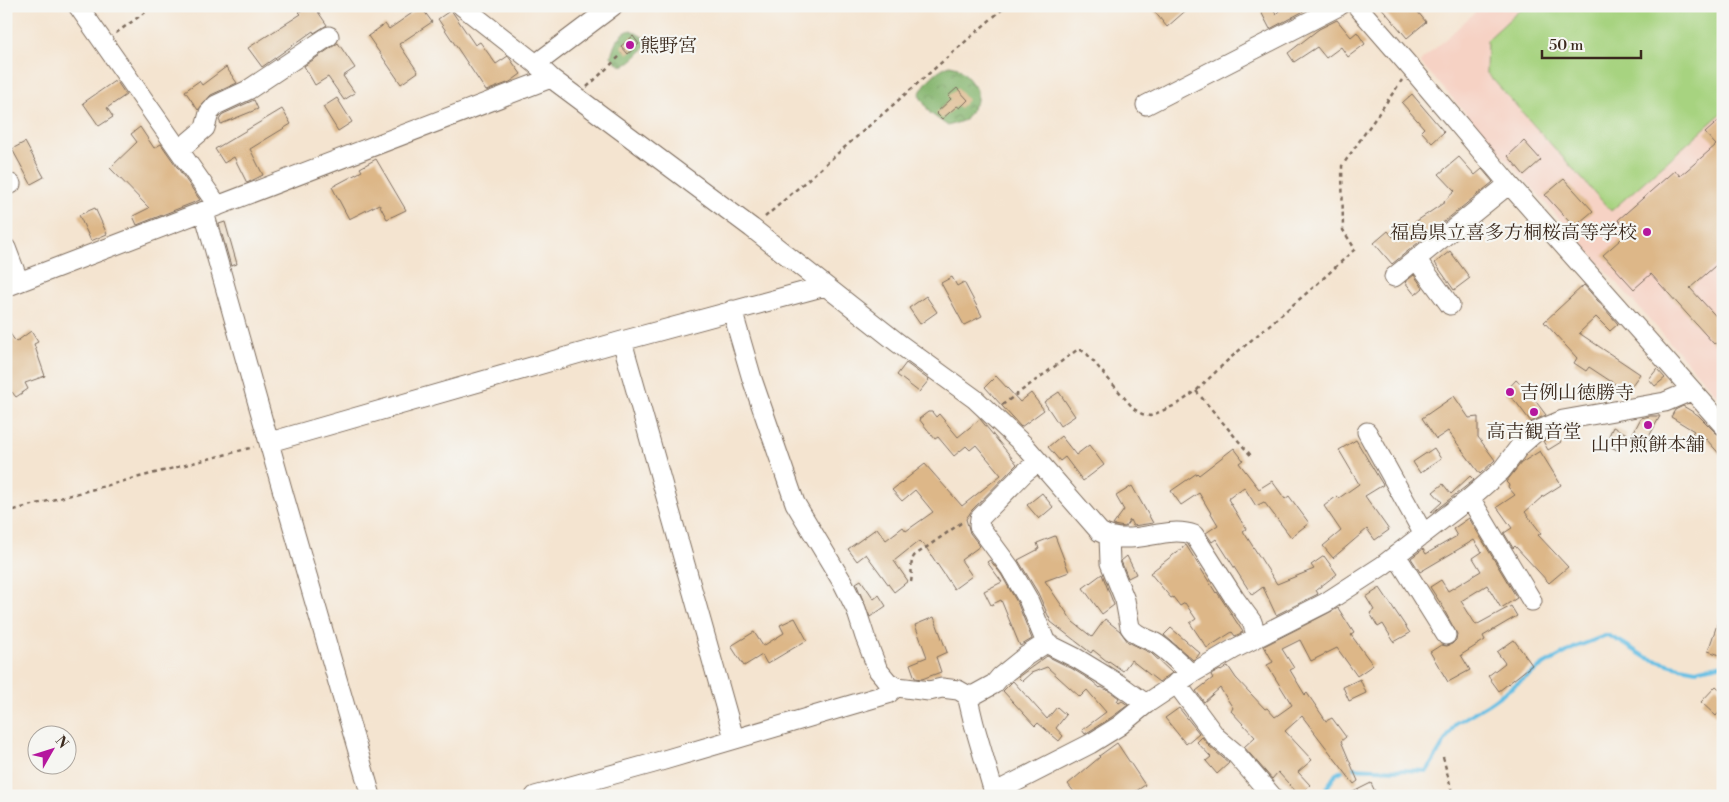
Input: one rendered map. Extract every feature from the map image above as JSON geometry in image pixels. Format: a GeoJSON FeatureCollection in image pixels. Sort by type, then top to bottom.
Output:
{"type":"FeatureCollection","features":[{"type":"Feature","properties":{"kind":"street"},"geometry":{"type":"LineString","coordinates":[[78,6],[180,150],[211,209],[270,442],[371,796]]}},
{"type":"Feature","properties":{"kind":"street"},"geometry":{"type":"LineString","coordinates":[[462,6],[551,78],[752,228],[825,286],[975,399],[1024,446],[1100,532],[1109,537],[1117,538],[1149,537],[1175,532],[1194,535],[1252,622],[1257,637]]}},
{"type":"Feature","properties":{"kind":"street"},"geometry":{"type":"LineString","coordinates":[[536,64],[613,6]]}},
{"type":"Feature","properties":{"kind":"street"},"geometry":{"type":"LineString","coordinates":[[1146,106],[1339,6]]}},
{"type":"Feature","properties":{"kind":"street"},"geometry":{"type":"LineString","coordinates":[[1356,6],[1509,184],[1723,425]]}},
{"type":"Feature","properties":{"kind":"street"},"geometry":{"type":"LineString","coordinates":[[180,150],[205,128],[209,113],[216,105],[248,90],[329,36]]}},
{"type":"Feature","properties":{"kind":"street"},"geometry":{"type":"LineString","coordinates":[[6,248],[13,285],[551,78]]}},
{"type":"Feature","properties":{"kind":"street"},"geometry":{"type":"LineString","coordinates":[[1394,277],[1509,184]]}},
{"type":"Feature","properties":{"kind":"street"},"geometry":{"type":"LineString","coordinates":[[1416,259],[1450,305]]}},
{"type":"Feature","properties":{"kind":"street"},"geometry":{"type":"LineString","coordinates":[[270,442],[732,310],[825,286]]}},
{"type":"Feature","properties":{"kind":"street"},"geometry":{"type":"LineString","coordinates":[[732,310],[755,389],[795,503],[843,583],[856,609],[878,670],[888,682],[896,686],[929,691],[942,688],[974,695],[994,684],[1022,659],[1046,643]]}},
{"type":"Feature","properties":{"kind":"street"},"geometry":{"type":"LineString","coordinates":[[622,341],[734,738]]}},
{"type":"Feature","properties":{"kind":"street"},"geometry":{"type":"LineString","coordinates":[[967,695],[995,794],[1090,744],[1119,726],[1183,678],[1257,637],[1273,631],[1325,603],[1382,566],[1470,498],[1501,471],[1520,446],[1536,431],[1564,420],[1665,402],[1691,391]]}},
{"type":"Feature","properties":{"kind":"street"},"geometry":{"type":"LineString","coordinates":[[1367,432],[1423,533]]}},
{"type":"Feature","properties":{"kind":"street"},"geometry":{"type":"LineString","coordinates":[[1038,462],[1024,473],[979,520],[979,526],[1006,561],[1028,599],[1046,643],[1076,658],[1146,704]]}},
{"type":"Feature","properties":{"kind":"street"},"geometry":{"type":"LineString","coordinates":[[1470,498],[1532,601]]}},
{"type":"Feature","properties":{"kind":"street"},"geometry":{"type":"LineString","coordinates":[[1109,537],[1110,563],[1125,600],[1130,627],[1133,631],[1155,642],[1172,655],[1216,737],[1235,753],[1272,796]]}},
{"type":"Feature","properties":{"kind":"street"},"geometry":{"type":"LineString","coordinates":[[1396,555],[1446,635]]}},
{"type":"Feature","properties":{"kind":"street"},"geometry":{"type":"LineString","coordinates":[[535,796],[888,694],[896,686]]}},
{"type":"Feature","properties":{"kind":"path"},"geometry":{"type":"LineString","coordinates":[[103,42],[154,6]]}},
{"type":"Feature","properties":{"kind":"path"},"geometry":{"type":"LineString","coordinates":[[752,228],[1006,6]]}},
{"type":"Feature","properties":{"kind":"path"},"geometry":{"type":"LineString","coordinates":[[577,96],[622,54]]}},
{"type":"Feature","properties":{"kind":"path"},"geometry":{"type":"LineString","coordinates":[[991,413],[1076,350],[1081,350],[1087,354],[1134,409],[1142,414],[1150,416],[1170,408],[1196,391],[1228,360],[1315,286],[1355,249],[1343,230],[1342,166],[1411,68]]}},
{"type":"Feature","properties":{"kind":"path"},"geometry":{"type":"LineString","coordinates":[[1196,391],[1253,458]]}},
{"type":"Feature","properties":{"kind":"path"},"geometry":{"type":"LineString","coordinates":[[6,512],[270,442]]}},
{"type":"Feature","properties":{"kind":"path"},"geometry":{"type":"LineString","coordinates":[[911,582],[910,564],[914,556],[961,523],[979,520]]}},
{"type":"Feature","properties":{"kind":"path"},"geometry":{"type":"LineString","coordinates":[[1443,757],[1453,796]]}},
{"type":"Feature","properties":{"kind":"shaded area","name":"福島県立喜多方桐桜高等学校"},"geometry":{"type":"Polygon","coordinates":[[[1482,6],[1723,6],[1723,402],[1420,62],[1482,6]]]}},
{"type":"Feature","properties":{"kind":"green space"},"geometry":{"type":"Polygon","coordinates":[[[1524,6],[1713,6],[1723,17],[1723,112],[1611,211],[1486,72],[1487,40],[1524,6]]]}},
{"type":"Feature","properties":{"kind":"green space"},"geometry":{"type":"Polygon","coordinates":[[[631,30],[646,39],[648,43],[626,64],[618,64],[611,56],[615,44],[623,34],[631,30]]]}},
{"type":"Feature","properties":{"kind":"green space"},"geometry":{"type":"Polygon","coordinates":[[[950,65],[958,67],[977,90],[977,101],[965,120],[948,126],[930,113],[919,95],[932,77],[950,65]]]}},
{"type":"Feature","properties":{"kind":"building"},"geometry":{"type":"Polygon","coordinates":[[[308,6],[314,6],[327,25],[314,33],[313,31],[262,67],[248,48],[301,14],[299,12],[308,6]]]}},
{"type":"Feature","properties":{"kind":"building"},"geometry":{"type":"Polygon","coordinates":[[[1150,6],[1191,6],[1167,27],[1150,6]]]}},
{"type":"Feature","properties":{"kind":"building"},"geometry":{"type":"Polygon","coordinates":[[[1258,6],[1272,6],[1276,14],[1284,6],[1309,6],[1302,12],[1270,29],[1258,6]]]}},
{"type":"Feature","properties":{"kind":"building"},"geometry":{"type":"Polygon","coordinates":[[[1380,6],[1413,6],[1426,22],[1407,38],[1380,6]]]}},
{"type":"Feature","properties":{"kind":"building"},"geometry":{"type":"Polygon","coordinates":[[[421,7],[432,22],[399,44],[418,72],[401,84],[368,36],[385,24],[389,29],[421,7]]]}},
{"type":"Feature","properties":{"kind":"building"},"geometry":{"type":"Polygon","coordinates":[[[451,10],[475,45],[480,42],[496,64],[508,56],[521,74],[510,82],[486,91],[438,19],[451,10]]]}},
{"type":"Feature","properties":{"kind":"building"},"geometry":{"type":"Polygon","coordinates":[[[1337,20],[1351,37],[1357,32],[1365,44],[1348,57],[1341,47],[1326,58],[1317,47],[1294,62],[1288,53],[1319,29],[1337,20]]]}},
{"type":"Feature","properties":{"kind":"building","name":"熊野宮"},"geometry":{"type":"Polygon","coordinates":[[[633,36],[639,44],[628,54],[621,46],[633,36]]]}},
{"type":"Feature","properties":{"kind":"building"},"geometry":{"type":"Polygon","coordinates":[[[338,43],[355,68],[343,76],[355,93],[344,100],[328,77],[315,85],[304,66],[338,43]]]}},
{"type":"Feature","properties":{"kind":"building"},"geometry":{"type":"Polygon","coordinates":[[[226,67],[237,83],[211,95],[198,110],[185,91],[199,81],[202,85],[226,67]]]}},
{"type":"Feature","properties":{"kind":"building"},"geometry":{"type":"Polygon","coordinates":[[[116,80],[126,95],[107,108],[113,117],[99,126],[83,103],[116,80]]]}},
{"type":"Feature","properties":{"kind":"building"},"geometry":{"type":"Polygon","coordinates":[[[957,88],[968,100],[960,108],[957,106],[942,119],[936,113],[951,99],[948,96],[957,88]]]}},
{"type":"Feature","properties":{"kind":"building"},"geometry":{"type":"Polygon","coordinates":[[[1412,94],[1444,132],[1432,143],[1421,131],[1424,128],[1402,103],[1412,94]]]}},
{"type":"Feature","properties":{"kind":"building"},"geometry":{"type":"Polygon","coordinates":[[[337,98],[352,122],[338,131],[323,107],[337,98]]]}},
{"type":"Feature","properties":{"kind":"building"},"geometry":{"type":"Polygon","coordinates":[[[254,100],[258,109],[221,124],[219,120],[223,114],[254,100]]]}},
{"type":"Feature","properties":{"kind":"building"},"geometry":{"type":"Polygon","coordinates":[[[282,109],[291,124],[250,149],[263,175],[247,183],[234,157],[224,163],[215,149],[282,109]]]}},
{"type":"Feature","properties":{"kind":"building"},"geometry":{"type":"Polygon","coordinates":[[[1723,117],[1723,259],[1690,288],[1723,324],[1723,349],[1716,343],[1714,344],[1651,274],[1634,289],[1603,255],[1629,232],[1618,220],[1675,170],[1680,176],[1716,145],[1705,133],[1723,117]]]}},
{"type":"Feature","properties":{"kind":"building"},"geometry":{"type":"Polygon","coordinates":[[[140,127],[154,148],[161,144],[200,200],[137,225],[133,216],[149,208],[110,168],[137,142],[131,134],[140,127]]]}},
{"type":"Feature","properties":{"kind":"building"},"geometry":{"type":"Polygon","coordinates":[[[1524,141],[1541,160],[1524,175],[1508,156],[1524,141]]]}},
{"type":"Feature","properties":{"kind":"building"},"geometry":{"type":"Polygon","coordinates":[[[25,142],[44,177],[31,184],[12,149],[25,142]]]}},
{"type":"Feature","properties":{"kind":"building"},"geometry":{"type":"Polygon","coordinates":[[[1459,157],[1475,175],[1482,169],[1493,182],[1392,264],[1374,243],[1388,231],[1393,237],[1445,202],[1455,191],[1439,174],[1459,157]]]}},
{"type":"Feature","properties":{"kind":"building"},"geometry":{"type":"Polygon","coordinates":[[[376,159],[406,210],[387,219],[379,204],[349,219],[332,187],[362,171],[360,168],[376,159]]]}},
{"type":"Feature","properties":{"kind":"building"},"geometry":{"type":"Polygon","coordinates":[[[1564,179],[1593,211],[1574,227],[1545,195],[1564,179]]]}},
{"type":"Feature","properties":{"kind":"building"},"geometry":{"type":"Polygon","coordinates":[[[95,208],[107,234],[91,241],[79,215],[95,208]]]}},
{"type":"Feature","properties":{"kind":"building"},"geometry":{"type":"Polygon","coordinates":[[[225,222],[237,264],[231,266],[219,224],[225,222]]]}},
{"type":"Feature","properties":{"kind":"building"},"geometry":{"type":"Polygon","coordinates":[[[1450,251],[1470,278],[1454,290],[1435,263],[1450,251]]]}},
{"type":"Feature","properties":{"kind":"building"},"geometry":{"type":"Polygon","coordinates":[[[1414,275],[1423,288],[1415,295],[1405,282],[1414,275]]]}},
{"type":"Feature","properties":{"kind":"building"},"geometry":{"type":"Polygon","coordinates":[[[952,277],[957,286],[964,282],[982,316],[964,325],[941,283],[952,277]]]}},
{"type":"Feature","properties":{"kind":"building"},"geometry":{"type":"Polygon","coordinates":[[[1584,285],[1618,324],[1610,331],[1596,317],[1579,333],[1640,374],[1627,392],[1589,367],[1586,371],[1574,363],[1577,358],[1544,322],[1584,285]]]}},
{"type":"Feature","properties":{"kind":"building"},"geometry":{"type":"Polygon","coordinates":[[[926,296],[937,312],[920,324],[909,308],[926,296]]]}},
{"type":"Feature","properties":{"kind":"building"},"geometry":{"type":"Polygon","coordinates":[[[6,328],[16,342],[31,331],[38,342],[34,344],[45,376],[25,383],[28,389],[16,397],[12,392],[6,396],[6,328]]]}},
{"type":"Feature","properties":{"kind":"building"},"geometry":{"type":"Polygon","coordinates":[[[906,363],[929,380],[919,392],[897,375],[906,363]]]}},
{"type":"Feature","properties":{"kind":"building"},"geometry":{"type":"Polygon","coordinates":[[[1657,369],[1665,378],[1655,386],[1649,379],[1657,369]]]}},
{"type":"Feature","properties":{"kind":"building"},"geometry":{"type":"Polygon","coordinates":[[[996,376],[1020,402],[1031,393],[1044,410],[1021,427],[985,387],[996,376]]]}},
{"type":"Feature","properties":{"kind":"building"},"geometry":{"type":"Polygon","coordinates":[[[1516,380],[1528,391],[1546,415],[1531,422],[1516,402],[1505,392],[1516,380]]]}},
{"type":"Feature","properties":{"kind":"building"},"geometry":{"type":"Polygon","coordinates":[[[1059,392],[1075,416],[1060,426],[1044,402],[1059,392]]]}},
{"type":"Feature","properties":{"kind":"building"},"geometry":{"type":"Polygon","coordinates":[[[1454,396],[1469,418],[1478,417],[1478,437],[1495,460],[1480,474],[1448,431],[1436,439],[1422,418],[1454,396]]]}},
{"type":"Feature","properties":{"kind":"building"},"geometry":{"type":"Polygon","coordinates":[[[1683,406],[1698,415],[1723,438],[1723,458],[1706,439],[1702,443],[1692,433],[1694,431],[1671,417],[1675,410],[1683,406]]]}},
{"type":"Feature","properties":{"kind":"building"},"geometry":{"type":"Polygon","coordinates":[[[928,412],[932,412],[936,417],[939,414],[958,437],[980,419],[1017,464],[972,510],[966,519],[970,533],[980,546],[961,560],[972,576],[954,589],[923,543],[919,541],[894,561],[908,581],[894,592],[866,554],[857,561],[848,549],[877,528],[886,540],[903,527],[906,531],[933,512],[915,490],[902,501],[892,490],[925,464],[962,506],[1001,475],[976,445],[970,450],[966,446],[954,456],[938,437],[935,439],[919,419],[928,412]]]}},
{"type":"Feature","properties":{"kind":"building"},"geometry":{"type":"Polygon","coordinates":[[[1660,416],[1644,446],[1630,439],[1641,418],[1660,416]]]}},
{"type":"Feature","properties":{"kind":"building"},"geometry":{"type":"Polygon","coordinates":[[[1613,427],[1627,434],[1619,451],[1605,444],[1613,427]]]}},
{"type":"Feature","properties":{"kind":"building"},"geometry":{"type":"Polygon","coordinates":[[[1557,435],[1561,442],[1548,450],[1543,441],[1557,435]]]}},
{"type":"Feature","properties":{"kind":"building"},"geometry":{"type":"Polygon","coordinates":[[[1061,436],[1076,455],[1089,445],[1104,465],[1083,481],[1065,457],[1060,461],[1048,447],[1061,436]]]}},
{"type":"Feature","properties":{"kind":"building"},"geometry":{"type":"Polygon","coordinates":[[[1356,440],[1383,485],[1365,496],[1389,530],[1375,540],[1367,529],[1333,558],[1323,546],[1341,531],[1324,506],[1337,496],[1339,498],[1359,484],[1339,450],[1356,440]]]}},
{"type":"Feature","properties":{"kind":"building"},"geometry":{"type":"Polygon","coordinates":[[[1234,448],[1243,460],[1239,463],[1259,489],[1272,481],[1285,499],[1289,496],[1309,523],[1291,537],[1264,502],[1256,506],[1244,487],[1228,499],[1246,529],[1243,531],[1277,584],[1314,569],[1311,565],[1324,556],[1337,574],[1316,590],[1318,594],[1276,615],[1263,587],[1252,595],[1216,539],[1212,542],[1206,533],[1218,525],[1199,493],[1181,505],[1171,491],[1197,473],[1199,475],[1234,448]]]}},
{"type":"Feature","properties":{"kind":"building"},"geometry":{"type":"Polygon","coordinates":[[[1434,448],[1441,459],[1420,473],[1413,462],[1434,448]]]}},
{"type":"Feature","properties":{"kind":"building"},"geometry":{"type":"Polygon","coordinates":[[[1540,451],[1561,485],[1542,497],[1525,512],[1541,533],[1538,535],[1568,567],[1549,583],[1515,546],[1513,548],[1504,533],[1512,528],[1497,507],[1515,495],[1506,482],[1521,463],[1540,451]]]}},
{"type":"Feature","properties":{"kind":"building"},"geometry":{"type":"Polygon","coordinates":[[[1470,476],[1474,480],[1431,512],[1442,502],[1433,492],[1443,484],[1451,494],[1470,476]]]}},
{"type":"Feature","properties":{"kind":"building"},"geometry":{"type":"Polygon","coordinates":[[[1132,486],[1153,523],[1133,526],[1130,520],[1125,527],[1113,525],[1124,510],[1116,496],[1132,486]]]}},
{"type":"Feature","properties":{"kind":"building"},"geometry":{"type":"Polygon","coordinates":[[[1042,493],[1053,507],[1039,519],[1027,505],[1042,493]]]}},
{"type":"Feature","properties":{"kind":"building"},"geometry":{"type":"Polygon","coordinates":[[[1469,518],[1517,598],[1501,608],[1487,585],[1461,601],[1476,625],[1511,606],[1517,616],[1483,636],[1485,640],[1461,655],[1470,670],[1448,682],[1430,652],[1441,645],[1447,646],[1452,644],[1456,640],[1457,634],[1445,610],[1430,587],[1441,580],[1448,591],[1481,571],[1473,558],[1482,552],[1474,540],[1420,572],[1411,558],[1423,549],[1426,554],[1457,536],[1453,529],[1469,518]]]}},
{"type":"Feature","properties":{"kind":"building"},"geometry":{"type":"Polygon","coordinates":[[[1055,536],[1069,572],[1045,581],[1073,622],[1092,637],[1105,619],[1120,631],[1128,642],[1151,653],[1172,673],[1159,682],[1131,660],[1123,671],[1093,650],[1091,653],[1051,622],[1038,593],[1018,560],[1039,549],[1037,543],[1055,536]]]}},
{"type":"Feature","properties":{"kind":"building"},"geometry":{"type":"Polygon","coordinates":[[[1186,545],[1243,632],[1235,636],[1232,632],[1207,648],[1190,623],[1196,619],[1185,603],[1180,606],[1150,573],[1186,545]]]}},
{"type":"Feature","properties":{"kind":"building"},"geometry":{"type":"Polygon","coordinates":[[[1127,556],[1136,574],[1128,578],[1121,561],[1127,556]]]}},
{"type":"Feature","properties":{"kind":"building"},"geometry":{"type":"Polygon","coordinates":[[[990,560],[1001,574],[1018,604],[1032,639],[1020,646],[1001,600],[991,605],[984,591],[1002,582],[987,562],[990,560]]]}},
{"type":"Feature","properties":{"kind":"building"},"geometry":{"type":"Polygon","coordinates":[[[1102,574],[1114,605],[1102,614],[1083,588],[1102,574]]]}},
{"type":"Feature","properties":{"kind":"building"},"geometry":{"type":"Polygon","coordinates":[[[861,580],[874,599],[879,595],[886,606],[870,617],[856,583],[861,580]]]}},
{"type":"Feature","properties":{"kind":"building"},"geometry":{"type":"Polygon","coordinates":[[[1380,588],[1410,633],[1394,642],[1383,624],[1378,627],[1370,613],[1374,610],[1366,597],[1380,588]]]}},
{"type":"Feature","properties":{"kind":"building"},"geometry":{"type":"Polygon","coordinates":[[[1338,608],[1354,633],[1351,635],[1373,665],[1357,676],[1337,648],[1311,661],[1300,640],[1282,649],[1294,668],[1290,670],[1305,695],[1307,693],[1326,721],[1332,718],[1346,737],[1341,741],[1358,781],[1354,784],[1302,716],[1285,731],[1312,760],[1298,772],[1310,785],[1299,795],[1278,772],[1272,779],[1244,747],[1255,737],[1231,711],[1233,708],[1220,688],[1204,702],[1196,691],[1213,678],[1211,675],[1228,666],[1236,678],[1275,717],[1292,705],[1267,665],[1273,662],[1264,646],[1338,608]]]}},
{"type":"Feature","properties":{"kind":"building"},"geometry":{"type":"Polygon","coordinates":[[[1721,613],[1723,613],[1723,656],[1708,651],[1721,613]]]}},
{"type":"Feature","properties":{"kind":"building"},"geometry":{"type":"Polygon","coordinates":[[[934,617],[947,652],[936,657],[941,672],[922,679],[915,678],[910,664],[927,657],[915,625],[934,617]]]}},
{"type":"Feature","properties":{"kind":"building"},"geometry":{"type":"Polygon","coordinates":[[[795,618],[807,640],[767,664],[762,655],[744,666],[731,646],[754,632],[763,646],[784,633],[780,625],[795,618]]]}},
{"type":"Feature","properties":{"kind":"building"},"geometry":{"type":"Polygon","coordinates":[[[1171,628],[1200,653],[1196,658],[1193,660],[1164,635],[1171,628]]]}},
{"type":"Feature","properties":{"kind":"building"},"geometry":{"type":"Polygon","coordinates":[[[1514,640],[1532,665],[1499,691],[1488,676],[1505,663],[1497,652],[1514,640]]]}},
{"type":"Feature","properties":{"kind":"building"},"geometry":{"type":"Polygon","coordinates":[[[1047,656],[1071,668],[1100,688],[1111,692],[1119,698],[1117,701],[1119,703],[1122,701],[1128,705],[1085,734],[1082,730],[1106,712],[1087,690],[1080,697],[1047,667],[1031,673],[1022,681],[1018,677],[1047,656]]]}},
{"type":"Feature","properties":{"kind":"building"},"geometry":{"type":"Polygon","coordinates":[[[1360,679],[1366,693],[1349,701],[1343,687],[1360,679]]]}},
{"type":"Feature","properties":{"kind":"building"},"geometry":{"type":"Polygon","coordinates":[[[1013,681],[1047,719],[1057,707],[1066,715],[1056,728],[1063,736],[1059,741],[1038,723],[1035,726],[1003,691],[1013,681]]]}},
{"type":"Feature","properties":{"kind":"building"},"geometry":{"type":"Polygon","coordinates":[[[1716,686],[1723,692],[1723,708],[1716,716],[1701,702],[1716,686]]]}},
{"type":"Feature","properties":{"kind":"building"},"geometry":{"type":"Polygon","coordinates":[[[1179,708],[1199,733],[1186,744],[1165,718],[1179,708]]]}},
{"type":"Feature","properties":{"kind":"building"},"geometry":{"type":"Polygon","coordinates":[[[1202,737],[1209,746],[1229,763],[1217,774],[1206,761],[1211,757],[1197,742],[1202,737]]]}},
{"type":"Feature","properties":{"kind":"building"},"geometry":{"type":"Polygon","coordinates":[[[1117,743],[1145,785],[1129,796],[1077,796],[1068,784],[1099,756],[1117,743]]]}},
{"type":"Feature","properties":{"kind":"building"},"geometry":{"type":"Polygon","coordinates":[[[1371,783],[1377,796],[1345,796],[1371,783]]]}},
{"type":"Feature","properties":{"kind":"waterway"},"geometry":{"type":"LineString","coordinates":[[1321,796],[1336,774],[1347,768],[1427,771],[1456,723],[1488,704],[1545,664],[1576,647],[1607,635],[1645,657],[1675,666],[1696,670],[1723,664]]}},
{"type":"Feature","properties":{"kind":"place","name":"熊野宮"},"geometry":{"type":"Point","coordinates":[630,45]}},
{"type":"Feature","properties":{"kind":"place","name":"福島県立喜多方桐桜高等学校"},"geometry":{"type":"Point","coordinates":[1647,232]}},
{"type":"Feature","properties":{"kind":"place","name":"吉例山徳勝寺"},"geometry":{"type":"Point","coordinates":[1510,392]}},
{"type":"Feature","properties":{"kind":"place","name":"高吉観音堂"},"geometry":{"type":"Point","coordinates":[1534,412]}},
{"type":"Feature","properties":{"kind":"place","name":"山中煎餅本舗"},"geometry":{"type":"Point","coordinates":[1648,425]}}]}
